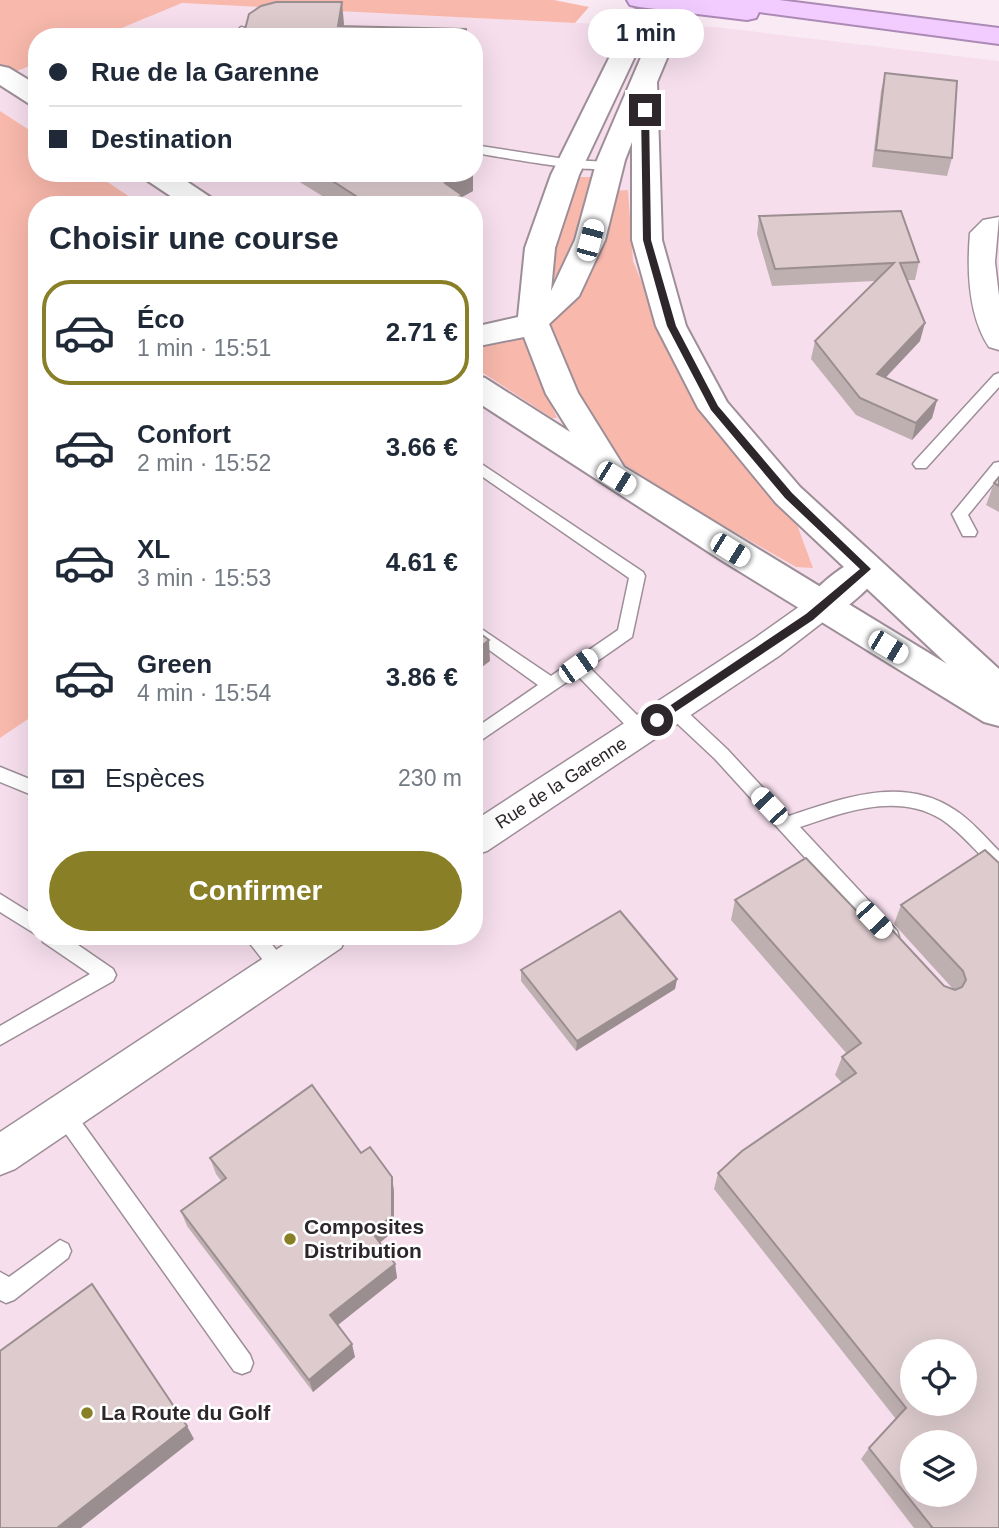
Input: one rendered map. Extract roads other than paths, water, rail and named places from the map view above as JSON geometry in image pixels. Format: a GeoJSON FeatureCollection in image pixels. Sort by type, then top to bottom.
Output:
{"type":"FeatureCollection","features":[{"type":"Feature","properties":{"kind":"highway"},"geometry":{"type":"LineString","coordinates":[[722,0],[999,36]]}},
{"type":"Feature","properties":{"kind":"highway"},"geometry":{"type":"LineString","coordinates":[[877,0],[999,15]]}},
{"type":"Feature","properties":{"kind":"highway"},"geometry":{"type":"LineString","coordinates":[[641,8],[748,13],[783,9]]}},
{"type":"Feature","properties":{"kind":"main road"},"geometry":{"type":"LineString","coordinates":[[616,478],[562,394],[533,322],[540,248],[571,164],[641,8]]}},
{"type":"Feature","properties":{"kind":"main road"},"geometry":{"type":"LineString","coordinates":[[483,335],[521,328],[533,322],[564,296],[590,240],[610,166],[670,20]]}},
{"type":"Feature","properties":{"kind":"main road"},"geometry":{"type":"LineString","coordinates":[[0,74],[28,91]]}},
{"type":"Feature","properties":{"kind":"main road"},"geometry":{"type":"LineString","coordinates":[[645,84],[647,240],[671,326],[714,408],[788,495],[999,691]]}},
{"type":"Feature","properties":{"kind":"main road"},"geometry":{"type":"LineString","coordinates":[[168,182],[190,196]]}},
{"type":"Feature","properties":{"kind":"main road"},"geometry":{"type":"LineString","coordinates":[[483,391],[821,607],[999,713]]}},
{"type":"Feature","properties":{"kind":"main road"},"geometry":{"type":"LineString","coordinates":[[821,607],[866,569]]}},
{"type":"Feature","properties":{"kind":"street"},"geometry":{"type":"LineString","coordinates":[[999,225],[992,226],[983,233],[979,268],[986,309],[999,341]]}},
{"type":"Feature","properties":{"kind":"street","name":"Rue de la Garenne"},"geometry":{"type":"LineString","coordinates":[[483,834],[767,647],[821,607]]}},
{"type":"Feature","properties":{"kind":"street"},"geometry":{"type":"LineString","coordinates":[[0,1155],[315,945]]}},
{"type":"Feature","properties":{"kind":"lane"},"geometry":{"type":"LineString","coordinates":[[483,150],[571,164],[610,166]]}},
{"type":"Feature","properties":{"kind":"lane"},"geometry":{"type":"LineString","coordinates":[[921,464],[999,378]]}},
{"type":"Feature","properties":{"kind":"lane"},"geometry":{"type":"LineString","coordinates":[[970,532],[960,514],[999,467]]}},
{"type":"Feature","properties":{"kind":"lane"},"geometry":{"type":"LineString","coordinates":[[483,470],[637,576],[626,633],[483,732]]}},
{"type":"Feature","properties":{"kind":"lane"},"geometry":{"type":"LineString","coordinates":[[483,636],[551,685]]}},
{"type":"Feature","properties":{"kind":"lane"},"geometry":{"type":"LineString","coordinates":[[578,666],[641,730]]}},
{"type":"Feature","properties":{"kind":"lane"},"geometry":{"type":"LineString","coordinates":[[673,709],[721,754],[898,946]]}},
{"type":"Feature","properties":{"kind":"lane"},"geometry":{"type":"LineString","coordinates":[[0,775],[28,786]]}},
{"type":"Feature","properties":{"kind":"lane"},"geometry":{"type":"LineString","coordinates":[[786,824],[870,798],[911,799],[947,814],[999,862]]}},
{"type":"Feature","properties":{"kind":"lane"},"geometry":{"type":"LineString","coordinates":[[0,902],[28,921]]}},
{"type":"Feature","properties":{"kind":"lane"},"geometry":{"type":"LineString","coordinates":[[0,1036],[106,975],[63,945]]}},
{"type":"Feature","properties":{"kind":"lane"},"geometry":{"type":"LineString","coordinates":[[261,945],[281,968]]}},
{"type":"Feature","properties":{"kind":"lane"},"geometry":{"type":"LineString","coordinates":[[63,1113],[242,1363]]}},
{"type":"Feature","properties":{"kind":"lane"},"geometry":{"type":"LineString","coordinates":[[0,1283],[6,1292],[60,1251]]}},
{"type":"Feature","properties":{"kind":"place","name":"Composites Distribution"},"geometry":{"type":"Point","coordinates":[290,1239]}},
{"type":"Feature","properties":{"kind":"place","name":"La Route du Golf"},"geometry":{"type":"Point","coordinates":[87,1413]}}]}
